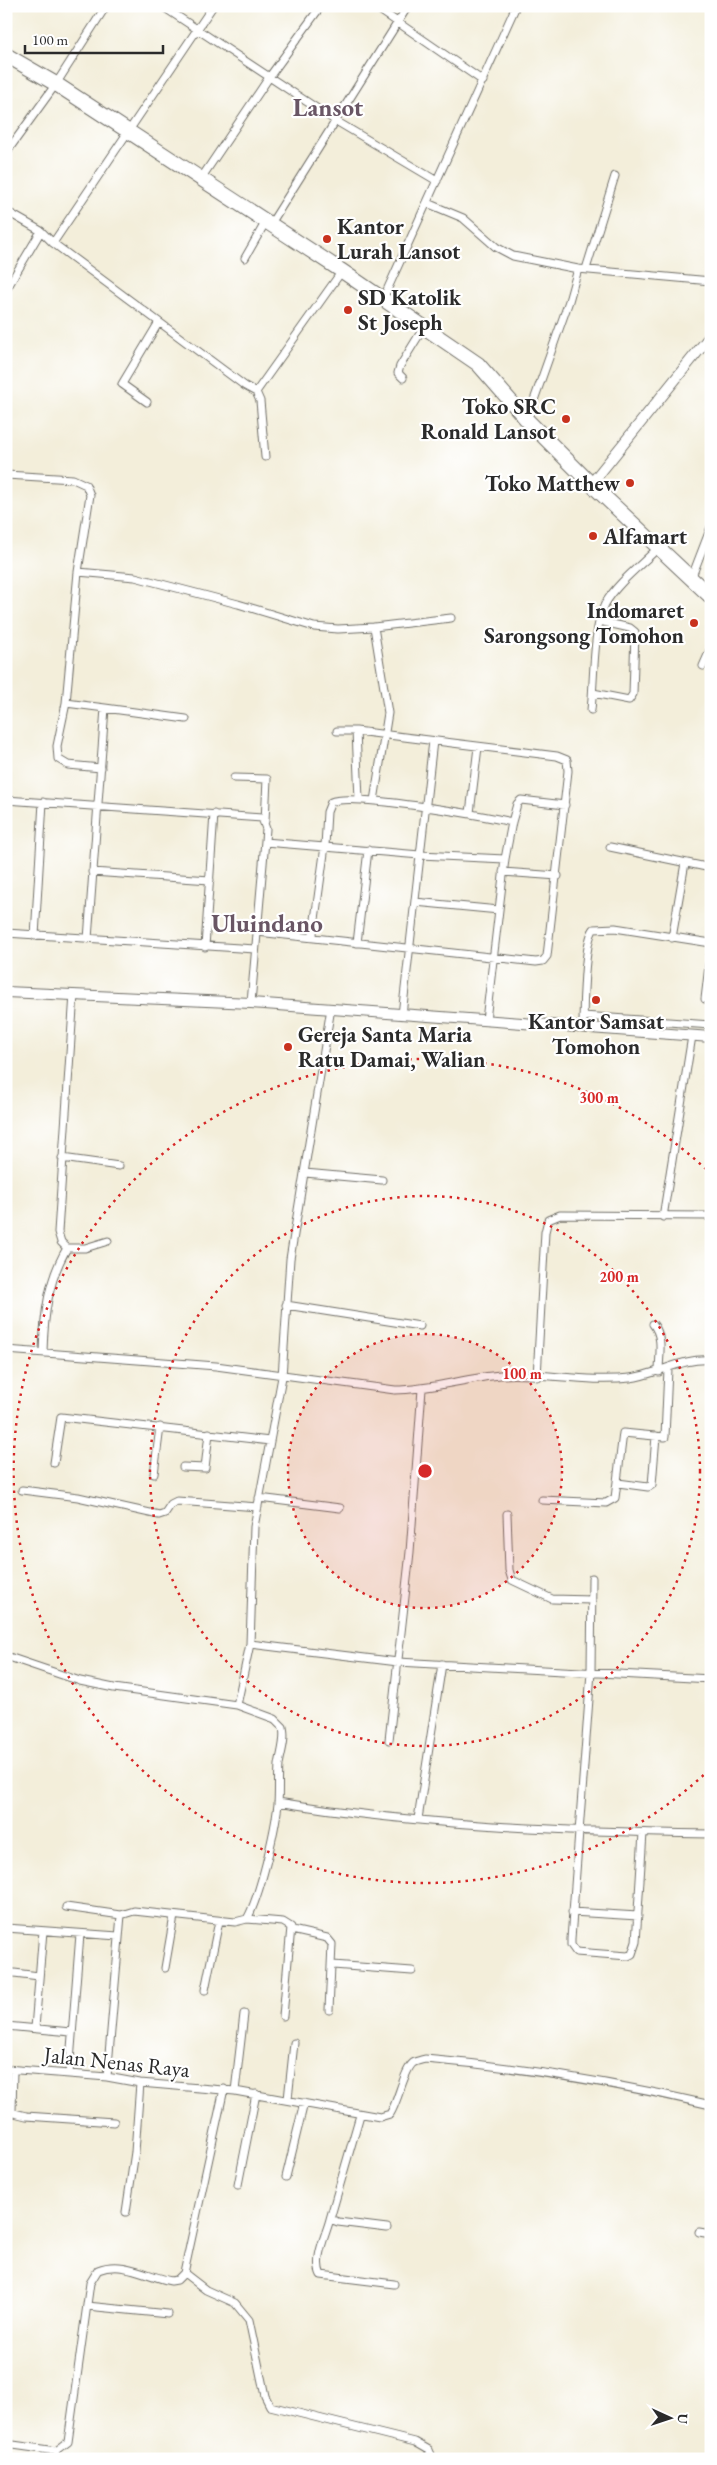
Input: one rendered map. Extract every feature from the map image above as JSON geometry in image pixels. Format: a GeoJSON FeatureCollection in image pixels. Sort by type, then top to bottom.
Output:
{"type":"FeatureCollection","features":[{"type":"Feature","properties":{"kind":"highway"},"geometry":{"type":"LineString","coordinates":[[6,56],[56,84],[267,224],[342,270],[478,364],[527,420],[591,484],[691,580],[711,596]]}},
{"type":"Feature","properties":{"kind":"street"},"geometry":{"type":"LineString","coordinates":[[6,153],[56,84],[106,6]]}},
{"type":"Feature","properties":{"kind":"street"},"geometry":{"type":"LineString","coordinates":[[162,6],[336,121],[437,181]]}},
{"type":"Feature","properties":{"kind":"street"},"geometry":{"type":"LineString","coordinates":[[53,243],[196,28],[213,6]]}},
{"type":"Feature","properties":{"kind":"street"},"geometry":{"type":"LineString","coordinates":[[200,180],[270,76],[321,6]]}},
{"type":"Feature","properties":{"kind":"street"},"geometry":{"type":"LineString","coordinates":[[374,6],[483,81]]}},
{"type":"Feature","properties":{"kind":"street"},"geometry":{"type":"LineString","coordinates":[[246,258],[336,121],[408,6]]}},
{"type":"Feature","properties":{"kind":"street"},"geometry":{"type":"LineString","coordinates":[[383,300],[516,6]]}},
{"type":"Feature","properties":{"kind":"street"},"geometry":{"type":"LineString","coordinates":[[527,420],[615,176]]}},
{"type":"Feature","properties":{"kind":"street"},"geometry":{"type":"LineString","coordinates":[[427,203],[463,218],[496,247],[513,256],[582,269],[711,281]]}},
{"type":"Feature","properties":{"kind":"street"},"geometry":{"type":"LineString","coordinates":[[6,211],[41,232],[159,322],[256,392],[260,401],[265,457]]}},
{"type":"Feature","properties":{"kind":"street"},"geometry":{"type":"LineString","coordinates":[[6,290],[41,232]]}},
{"type":"Feature","properties":{"kind":"street"},"geometry":{"type":"LineString","coordinates":[[256,392],[342,270]]}},
{"type":"Feature","properties":{"kind":"street"},"geometry":{"type":"LineString","coordinates":[[147,402],[122,384],[159,322]]}},
{"type":"Feature","properties":{"kind":"street"},"geometry":{"type":"LineString","coordinates":[[403,378],[398,373],[400,366],[424,327]]}},
{"type":"Feature","properties":{"kind":"street"},"geometry":{"type":"LineString","coordinates":[[591,484],[711,335]]}},
{"type":"Feature","properties":{"kind":"street"},"geometry":{"type":"LineString","coordinates":[[6,476],[72,479],[86,486],[90,495],[78,572],[66,703],[57,746],[58,760],[68,765],[101,768]]}},
{"type":"Feature","properties":{"kind":"street"},"geometry":{"type":"LineString","coordinates":[[691,580],[711,527]]}},
{"type":"Feature","properties":{"kind":"street"},"geometry":{"type":"LineString","coordinates":[[591,710],[599,621],[604,606],[610,596],[658,548]]}},
{"type":"Feature","properties":{"kind":"street"},"geometry":{"type":"LineString","coordinates":[[78,572],[134,577],[238,604],[314,627],[338,629],[374,627],[451,618]]}},
{"type":"Feature","properties":{"kind":"street"},"geometry":{"type":"LineString","coordinates":[[593,693],[629,700],[633,694],[635,632],[630,628],[599,621]]}},
{"type":"Feature","properties":{"kind":"street"},"geometry":{"type":"LineString","coordinates":[[374,627],[388,713],[374,801]]}},
{"type":"Feature","properties":{"kind":"street"},"geometry":{"type":"LineString","coordinates":[[703,666],[711,648]]}},
{"type":"Feature","properties":{"kind":"street"},"geometry":{"type":"LineString","coordinates":[[66,703],[186,719]]}},
{"type":"Feature","properties":{"kind":"street"},"geometry":{"type":"LineString","coordinates":[[88,939],[105,708]]}},
{"type":"Feature","properties":{"kind":"street"},"geometry":{"type":"LineString","coordinates":[[356,731],[360,799]]}},
{"type":"Feature","properties":{"kind":"street"},"geometry":{"type":"LineString","coordinates":[[257,932],[536,962],[545,960],[558,876],[569,764],[564,757],[433,741],[384,732],[336,732]]}},
{"type":"Feature","properties":{"kind":"street"},"geometry":{"type":"LineString","coordinates":[[402,1015],[433,741]]}},
{"type":"Feature","properties":{"kind":"street"},"geometry":{"type":"LineString","coordinates":[[470,813],[478,747]]}},
{"type":"Feature","properties":{"kind":"street"},"geometry":{"type":"LineString","coordinates":[[234,778],[267,779],[251,1003]]}},
{"type":"Feature","properties":{"kind":"street"},"geometry":{"type":"LineString","coordinates":[[314,938],[327,812],[331,802],[340,798],[360,799],[470,813],[512,822]]}},
{"type":"Feature","properties":{"kind":"street"},"geometry":{"type":"LineString","coordinates":[[6,800],[257,816],[264,821]]}},
{"type":"Feature","properties":{"kind":"street"},"geometry":{"type":"LineString","coordinates":[[486,1020],[505,859],[517,804],[521,800],[565,805]]}},
{"type":"Feature","properties":{"kind":"street"},"geometry":{"type":"LineString","coordinates":[[35,936],[43,802]]}},
{"type":"Feature","properties":{"kind":"street"},"geometry":{"type":"LineString","coordinates":[[205,947],[214,814]]}},
{"type":"Feature","properties":{"kind":"street"},"geometry":{"type":"LineString","coordinates":[[264,842],[420,855],[505,859]]}},
{"type":"Feature","properties":{"kind":"street"},"geometry":{"type":"LineString","coordinates":[[610,847],[711,868]]}},
{"type":"Feature","properties":{"kind":"street"},"geometry":{"type":"LineString","coordinates":[[357,943],[368,850]]}},
{"type":"Feature","properties":{"kind":"street"},"geometry":{"type":"LineString","coordinates":[[672,938],[685,863]]}},
{"type":"Feature","properties":{"kind":"street"},"geometry":{"type":"LineString","coordinates":[[92,872],[210,880]]}},
{"type":"Feature","properties":{"kind":"street"},"geometry":{"type":"LineString","coordinates":[[504,872],[558,876]]}},
{"type":"Feature","properties":{"kind":"street"},"geometry":{"type":"LineString","coordinates":[[414,902],[498,910]]}},
{"type":"Feature","properties":{"kind":"street"},"geometry":{"type":"LineString","coordinates":[[583,1028],[587,950],[590,933],[594,929],[614,928],[711,943]]}},
{"type":"Feature","properties":{"kind":"street"},"geometry":{"type":"LineString","coordinates":[[6,933],[255,949]]}},
{"type":"Feature","properties":{"kind":"street"},"geometry":{"type":"LineString","coordinates":[[705,999],[711,949]]}},
{"type":"Feature","properties":{"kind":"street"},"geometry":{"type":"LineString","coordinates":[[6,992],[331,1008],[711,1038]]}},
{"type":"Feature","properties":{"kind":"street"},"geometry":{"type":"LineString","coordinates":[[74,994],[58,1232],[61,1242],[67,1248],[85,1248],[108,1241]]}},
{"type":"Feature","properties":{"kind":"street"},"geometry":{"type":"LineString","coordinates":[[237,1705],[250,1644],[251,1564],[259,1498],[282,1377],[290,1259],[331,1008]]}},
{"type":"Feature","properties":{"kind":"street"},"geometry":{"type":"LineString","coordinates":[[583,1016],[711,1025]]}},
{"type":"Feature","properties":{"kind":"street"},"geometry":{"type":"LineString","coordinates":[[663,1217],[692,1036]]}},
{"type":"Feature","properties":{"kind":"street"},"geometry":{"type":"LineString","coordinates":[[62,1158],[119,1166]]}},
{"type":"Feature","properties":{"kind":"street"},"geometry":{"type":"LineString","coordinates":[[305,1173],[382,1180]]}},
{"type":"Feature","properties":{"kind":"street"},"geometry":{"type":"LineString","coordinates":[[537,1377],[545,1232],[548,1220],[560,1215],[711,1216]]}},
{"type":"Feature","properties":{"kind":"street"},"geometry":{"type":"LineString","coordinates":[[43,1352],[45,1311],[54,1276],[67,1248]]}},
{"type":"Feature","properties":{"kind":"street"},"geometry":{"type":"LineString","coordinates":[[286,1306],[420,1326]]}},
{"type":"Feature","properties":{"kind":"street"},"geometry":{"type":"LineString","coordinates":[[653,1324],[659,1332],[660,1341],[658,1372]]}},
{"type":"Feature","properties":{"kind":"street"},"geometry":{"type":"LineString","coordinates":[[6,1350],[216,1366],[282,1377],[395,1390],[422,1389],[502,1375],[603,1380],[631,1378],[689,1362],[711,1360]]}},
{"type":"Feature","properties":{"kind":"street"},"geometry":{"type":"LineString","coordinates":[[542,1500],[606,1503],[615,1498],[623,1433],[665,1437],[668,1369]]}},
{"type":"Feature","properties":{"kind":"street"},"geometry":{"type":"LineString","coordinates":[[389,1740],[410,1552],[422,1389]]}},
{"type":"Feature","properties":{"kind":"street"},"geometry":{"type":"LineString","coordinates":[[54,1463],[61,1417],[270,1441]]}},
{"type":"Feature","properties":{"kind":"street"},"geometry":{"type":"LineString","coordinates":[[154,1474],[160,1427]]}},
{"type":"Feature","properties":{"kind":"street"},"geometry":{"type":"LineString","coordinates":[[183,1466],[206,1468],[208,1433]]}},
{"type":"Feature","properties":{"kind":"street"},"geometry":{"type":"LineString","coordinates":[[618,1484],[648,1487],[652,1485],[656,1436]]}},
{"type":"Feature","properties":{"kind":"street"},"geometry":{"type":"LineString","coordinates":[[22,1490],[78,1497],[159,1515],[165,1513],[171,1504],[178,1501],[258,1507]]}},
{"type":"Feature","properties":{"kind":"street"},"geometry":{"type":"LineString","coordinates":[[259,1498],[340,1508]]}},
{"type":"Feature","properties":{"kind":"street"},"geometry":{"type":"LineString","coordinates":[[507,1514],[509,1570],[512,1580],[552,1599],[592,1600]]}},
{"type":"Feature","properties":{"kind":"street"},"geometry":{"type":"LineString","coordinates":[[592,1578],[591,1672],[572,1912],[571,1945],[576,1952],[628,1956],[634,1950],[643,1833]]}},
{"type":"Feature","properties":{"kind":"street"},"geometry":{"type":"LineString","coordinates":[[250,1644],[398,1662],[711,1679]]}},
{"type":"Feature","properties":{"kind":"street"},"geometry":{"type":"LineString","coordinates":[[6,1656],[80,1680],[114,1688],[237,1705],[275,1719],[283,1727],[278,1802],[254,1904],[247,1919]]}},
{"type":"Feature","properties":{"kind":"street"},"geometry":{"type":"LineString","coordinates":[[418,1819],[442,1664]]}},
{"type":"Feature","properties":{"kind":"street"},"geometry":{"type":"LineString","coordinates":[[278,1802],[342,1812],[578,1831],[711,1834]]}},
{"type":"Feature","properties":{"kind":"street"},"geometry":{"type":"LineString","coordinates":[[66,1906],[121,1915],[134,1911],[219,1921],[235,1922],[247,1919],[288,1924],[292,1930],[283,2016]]}},
{"type":"Feature","properties":{"kind":"street"},"geometry":{"type":"LineString","coordinates":[[572,1912],[638,1916]]}},
{"type":"Feature","properties":{"kind":"street"},"geometry":{"type":"LineString","coordinates":[[107,2077],[121,1915]]}},
{"type":"Feature","properties":{"kind":"street"},"geometry":{"type":"LineString","coordinates":[[165,1968],[174,1916]]}},
{"type":"Feature","properties":{"kind":"street"},"geometry":{"type":"LineString","coordinates":[[205,1990],[219,1921]]}},
{"type":"Feature","properties":{"kind":"street"},"geometry":{"type":"LineString","coordinates":[[6,1928],[118,1936]]}},
{"type":"Feature","properties":{"kind":"street"},"geometry":{"type":"LineString","coordinates":[[292,1930],[330,1940],[333,1947],[333,1965],[329,2010]]}},
{"type":"Feature","properties":{"kind":"street"},"geometry":{"type":"LineString","coordinates":[[35,2028],[43,1931]]}},
{"type":"Feature","properties":{"kind":"street"},"geometry":{"type":"LineString","coordinates":[[69,2074],[80,1934]]}},
{"type":"Feature","properties":{"kind":"street"},"geometry":{"type":"LineString","coordinates":[[333,1965],[412,1970]]}},
{"type":"Feature","properties":{"kind":"street"},"geometry":{"type":"LineString","coordinates":[[6,1972],[38,1976]]}},
{"type":"Feature","properties":{"kind":"street"},"geometry":{"type":"LineString","coordinates":[[235,2090],[244,2014]]}},
{"type":"Feature","properties":{"kind":"street"},"geometry":{"type":"LineString","coordinates":[[6,2026],[71,2032]]}},
{"type":"Feature","properties":{"kind":"street"},"geometry":{"type":"LineString","coordinates":[[288,2099],[294,2043]]}},
{"type":"Feature","properties":{"kind":"street","name":"Jalan Nenas Raya"},"geometry":{"type":"LineString","coordinates":[[10,2069],[107,2077],[140,2083],[235,2090],[288,2099],[360,2115],[380,2117],[390,2114],[397,2104],[408,2071],[413,2063],[425,2059],[537,2071],[644,2090],[711,2105]]}},
{"type":"Feature","properties":{"kind":"street"},"geometry":{"type":"LineString","coordinates":[[10,2069],[9,2111],[26,2116],[114,2122]]}},
{"type":"Feature","properties":{"kind":"street"},"geometry":{"type":"LineString","coordinates":[[126,2212],[135,2152],[140,2083]]}},
{"type":"Feature","properties":{"kind":"street"},"geometry":{"type":"LineString","coordinates":[[6,2444],[56,2451],[68,2442],[92,2276],[98,2270],[105,2267],[122,2266],[170,2280],[177,2280],[184,2273],[224,2089]]}},
{"type":"Feature","properties":{"kind":"street"},"geometry":{"type":"LineString","coordinates":[[238,2185],[256,2094]]}},
{"type":"Feature","properties":{"kind":"street"},"geometry":{"type":"LineString","coordinates":[[286,2177],[304,2103]]}},
{"type":"Feature","properties":{"kind":"street"},"geometry":{"type":"LineString","coordinates":[[360,2115],[319,2258],[319,2270],[321,2275],[394,2284]]}},
{"type":"Feature","properties":{"kind":"street"},"geometry":{"type":"LineString","coordinates":[[330,2219],[338,2222],[387,2228]]}},
{"type":"Feature","properties":{"kind":"street"},"geometry":{"type":"LineString","coordinates":[[699,2232],[711,2234]]}},
{"type":"Feature","properties":{"kind":"street"},"geometry":{"type":"LineString","coordinates":[[184,2273],[206,2290],[235,2303],[250,2320],[265,2396],[270,2406],[415,2442],[429,2450],[433,2459]]}},
{"type":"Feature","properties":{"kind":"street"},"geometry":{"type":"LineString","coordinates":[[87,2306],[168,2314]]}},
{"type":"Feature","properties":{"kind":"place","name":"Kantor Lurah Lansot"},"geometry":{"type":"Point","coordinates":[327,239]}},
{"type":"Feature","properties":{"kind":"place","name":"SD Katolik St Joseph"},"geometry":{"type":"Point","coordinates":[348,310]}},
{"type":"Feature","properties":{"kind":"place","name":"Toko SRC Ronald Lansot"},"geometry":{"type":"Point","coordinates":[566,419]}},
{"type":"Feature","properties":{"kind":"place","name":"Toko Matthew"},"geometry":{"type":"Point","coordinates":[630,483]}},
{"type":"Feature","properties":{"kind":"place","name":"Alfamart"},"geometry":{"type":"Point","coordinates":[593,536]}},
{"type":"Feature","properties":{"kind":"place","name":"Indomaret Sarongsong Tomohon"},"geometry":{"type":"Point","coordinates":[694,623]}},
{"type":"Feature","properties":{"kind":"place","name":"Kantor Samsat Tomohon"},"geometry":{"type":"Point","coordinates":[596,1000]}},
{"type":"Feature","properties":{"kind":"place","name":"Gereja Santa Maria Ratu Damai, Walian"},"geometry":{"type":"Point","coordinates":[288,1047]}},
{"type":"Feature","properties":{"kind":"district","name":"Lansot"},"geometry":{"type":"Point","coordinates":[328,107]}},
{"type":"Feature","properties":{"kind":"district","name":"Uluindano"},"geometry":{"type":"Point","coordinates":[267,923]}}]}
